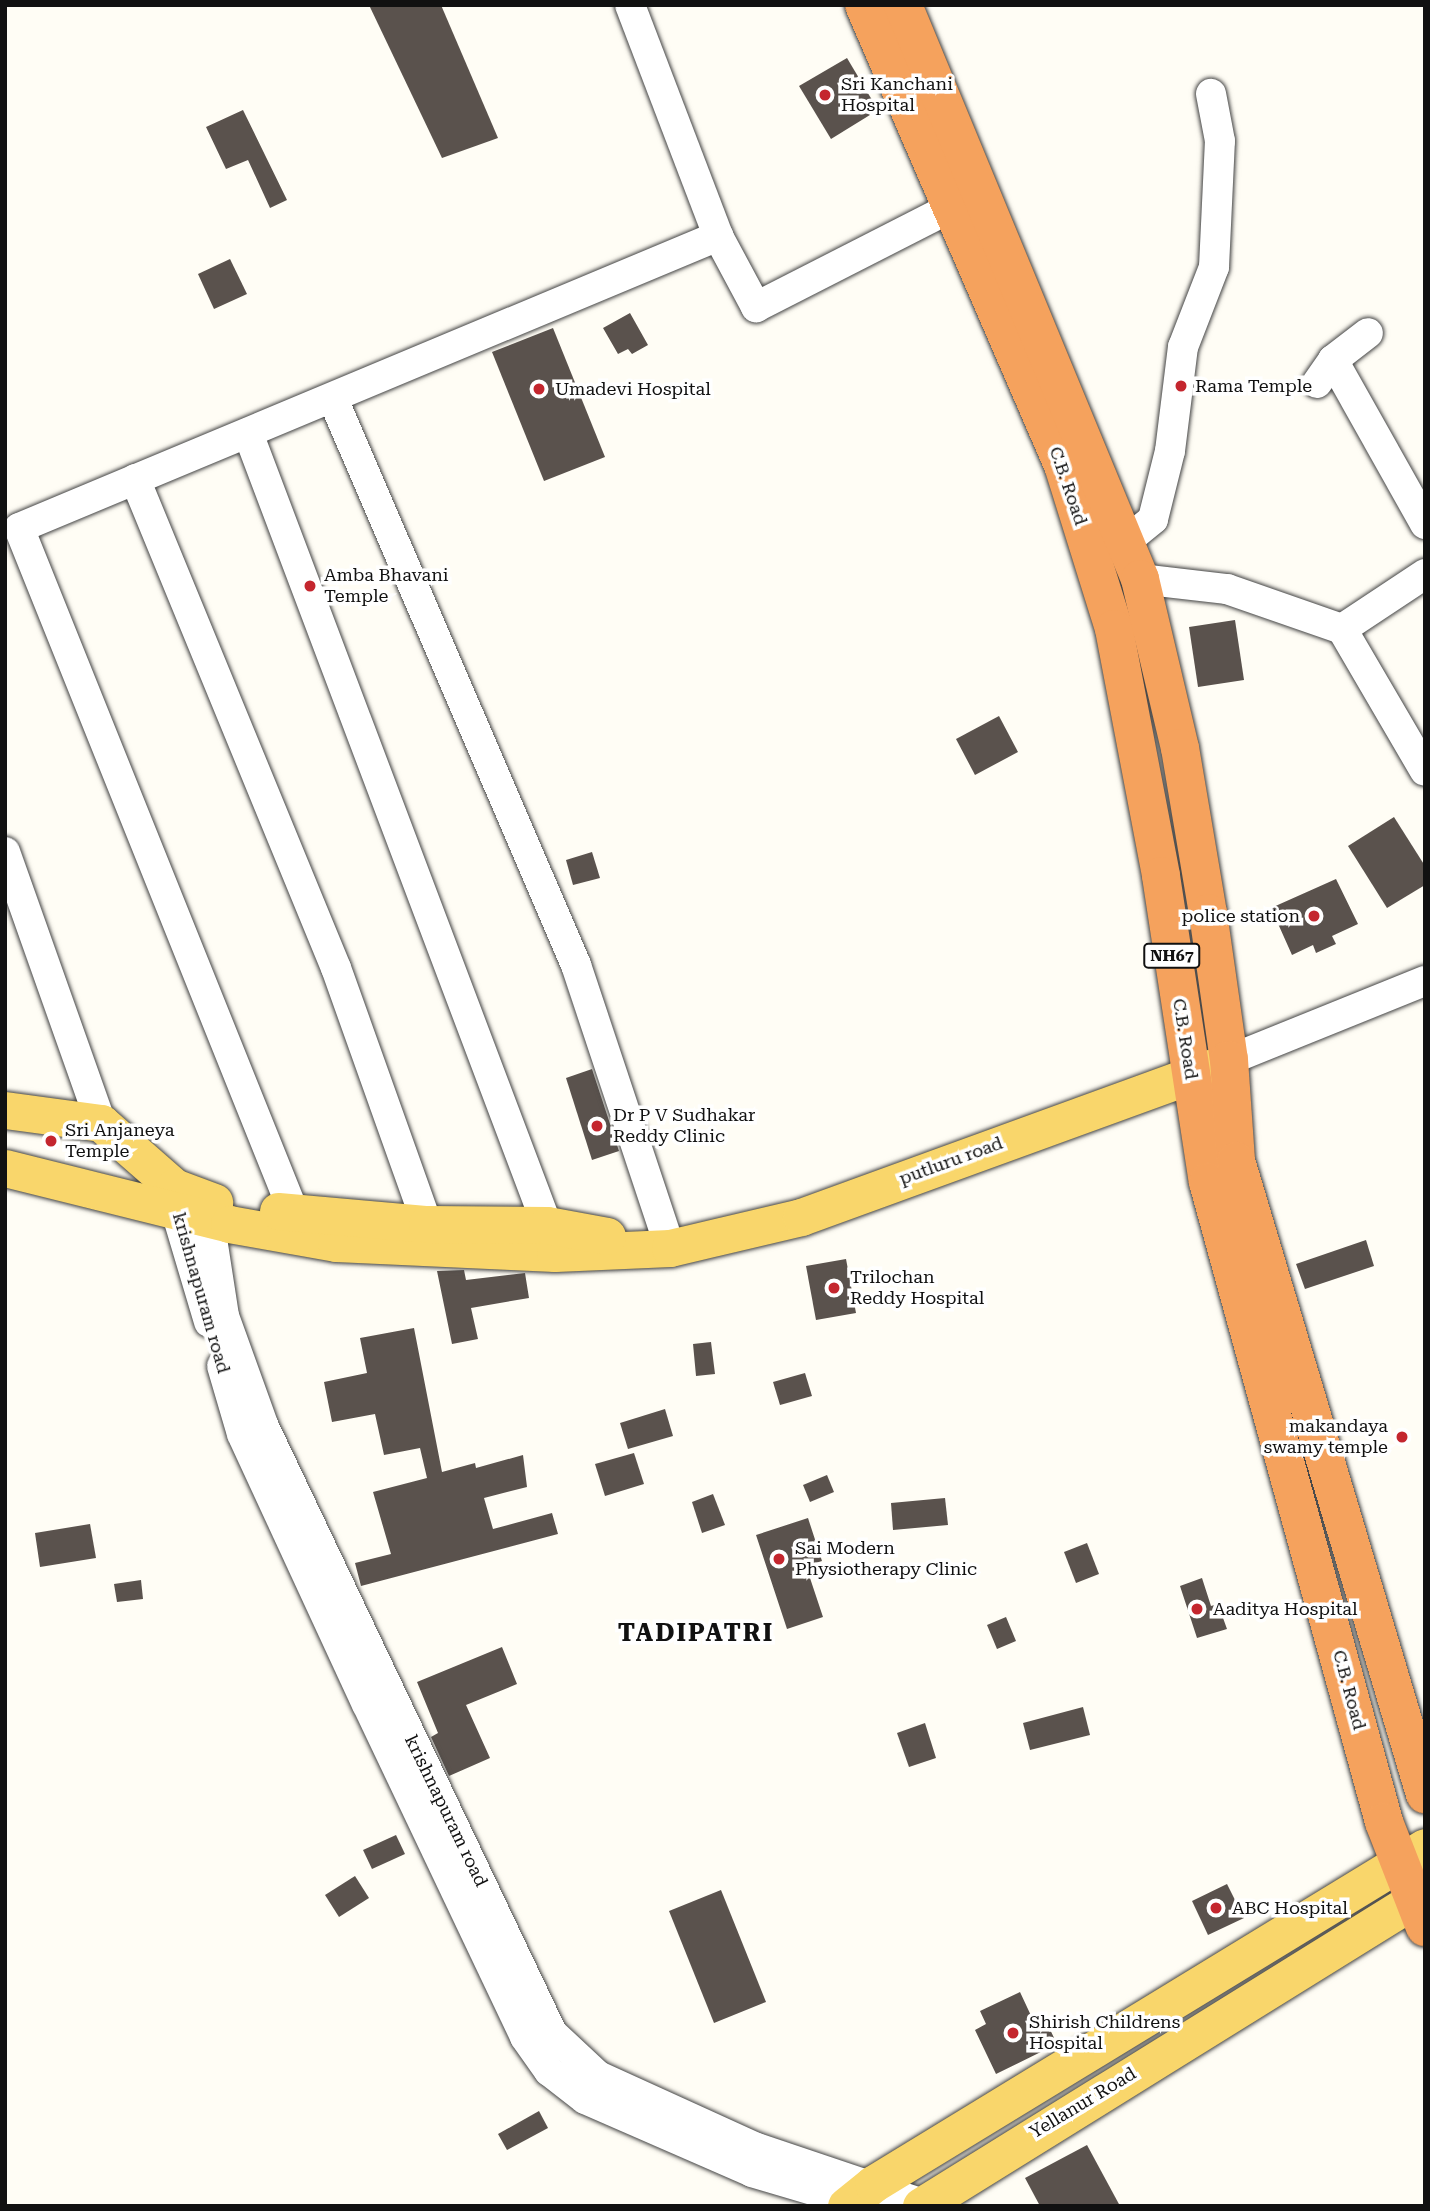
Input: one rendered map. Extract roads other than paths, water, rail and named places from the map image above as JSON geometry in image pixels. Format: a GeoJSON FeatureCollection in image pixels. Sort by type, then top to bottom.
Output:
{"type":"FeatureCollection","features":[{"type":"Feature","properties":{"kind":"highway","name":"NH67"},"geometry":{"type":"LineString","coordinates":[[864,5],[968,199]]}},
{"type":"Feature","properties":{"kind":"highway","name":"NH67"},"geometry":{"type":"LineString","coordinates":[[902,5],[968,199],[1107,545],[1140,579],[1180,748],[1229,1060],[1236,1161],[1425,1794]]}},
{"type":"Feature","properties":{"kind":"highway","name":"C.B. Road"},"geometry":{"type":"LineString","coordinates":[[1107,545],[1114,629],[1161,876],[1208,1182],[1384,1822],[1412,1855],[1421,1907]]}},
{"type":"Feature","properties":{"kind":"main road","name":"putluru road"},"geometry":{"type":"LineString","coordinates":[[670,1248],[801,1217],[1192,1077],[1229,1060]]}},
{"type":"Feature","properties":{"kind":"main road"},"geometry":{"type":"LineString","coordinates":[[5,1110],[101,1124],[193,1205],[427,1224],[547,1225],[670,1248]]}},
{"type":"Feature","properties":{"kind":"main road"},"geometry":{"type":"LineString","coordinates":[[5,1168],[193,1205],[336,1243],[555,1254],[670,1248]]}},
{"type":"Feature","properties":{"kind":"main road"},"geometry":{"type":"LineString","coordinates":[[860,2199],[1412,1855]]}},
{"type":"Feature","properties":{"kind":"main road","name":"Yellanur Road"},"geometry":{"type":"LineString","coordinates":[[922,2205],[1421,1907]]}},
{"type":"Feature","properties":{"kind":"street"},"geometry":{"type":"LineString","coordinates":[[630,5],[718,236],[756,307],[968,199]]}},
{"type":"Feature","properties":{"kind":"street"},"geometry":{"type":"LineString","coordinates":[[1107,545],[1153,519],[1170,451],[1183,347],[1214,267],[1220,141],[1211,94]]}},
{"type":"Feature","properties":{"kind":"street"},"geometry":{"type":"LineString","coordinates":[[294,1213],[12,530],[333,399],[718,236]]}},
{"type":"Feature","properties":{"kind":"street"},"geometry":{"type":"LineString","coordinates":[[1368,333],[1325,372],[1425,524]]}},
{"type":"Feature","properties":{"kind":"street"},"geometry":{"type":"LineString","coordinates":[[333,399],[576,965],[670,1248]]}},
{"type":"Feature","properties":{"kind":"street"},"geometry":{"type":"LineString","coordinates":[[247,433],[547,1225]]}},
{"type":"Feature","properties":{"kind":"street"},"geometry":{"type":"LineString","coordinates":[[135,479],[336,968],[427,1224]]}},
{"type":"Feature","properties":{"kind":"street"},"geometry":{"type":"LineString","coordinates":[[1342,629],[1425,574]]}},
{"type":"Feature","properties":{"kind":"street"},"geometry":{"type":"LineString","coordinates":[[1140,579],[1227,589],[1342,629],[1425,771]]}},
{"type":"Feature","properties":{"kind":"street"},"geometry":{"type":"LineString","coordinates":[[5,852],[101,1124]]}},
{"type":"Feature","properties":{"kind":"street"},"geometry":{"type":"LineString","coordinates":[[1229,1060],[1425,981]]}},
{"type":"Feature","properties":{"kind":"street","name":"krishnapuram road"},"geometry":{"type":"LineString","coordinates":[[193,1205],[224,1316],[264,1427],[552,2033],[598,2076],[757,2148],[860,2199],[922,2205]]}},
{"type":"Feature","properties":{"kind":"place","name":"Sri Kanchani Hospital"},"geometry":{"type":"Point","coordinates":[825,95]}},
{"type":"Feature","properties":{"kind":"place","name":"Rama Temple"},"geometry":{"type":"Point","coordinates":[1181,386]}},
{"type":"Feature","properties":{"kind":"place","name":"Umadevi Hospital"},"geometry":{"type":"Point","coordinates":[539,389]}},
{"type":"Feature","properties":{"kind":"place","name":"Amba Bhavani Temple"},"geometry":{"type":"Point","coordinates":[310,586]}},
{"type":"Feature","properties":{"kind":"place","name":"police station"},"geometry":{"type":"Point","coordinates":[1314,916]}},
{"type":"Feature","properties":{"kind":"place","name":"Dr P V Sudhakar Reddy Clinic"},"geometry":{"type":"Point","coordinates":[597,1126]}},
{"type":"Feature","properties":{"kind":"place","name":"Sri Anjaneya Temple"},"geometry":{"type":"Point","coordinates":[51,1141]}},
{"type":"Feature","properties":{"kind":"place","name":"Trilochan Reddy Hospital"},"geometry":{"type":"Point","coordinates":[834,1288]}},
{"type":"Feature","properties":{"kind":"place","name":"makandaya swamy temple"},"geometry":{"type":"Point","coordinates":[1402,1437]}},
{"type":"Feature","properties":{"kind":"place","name":"Sai Modern Physiotherapy Clinic"},"geometry":{"type":"Point","coordinates":[779,1559]}},
{"type":"Feature","properties":{"kind":"place","name":"Aaditya Hospital"},"geometry":{"type":"Point","coordinates":[1197,1609]}},
{"type":"Feature","properties":{"kind":"place","name":"ABC Hospital"},"geometry":{"type":"Point","coordinates":[1216,1908]}},
{"type":"Feature","properties":{"kind":"place","name":"Shirish Childrens Hospital"},"geometry":{"type":"Point","coordinates":[1013,2033]}},
{"type":"Feature","properties":{"kind":"district","name":"TADIPATRI"},"geometry":{"type":"Point","coordinates":[696,1634]}}]}
